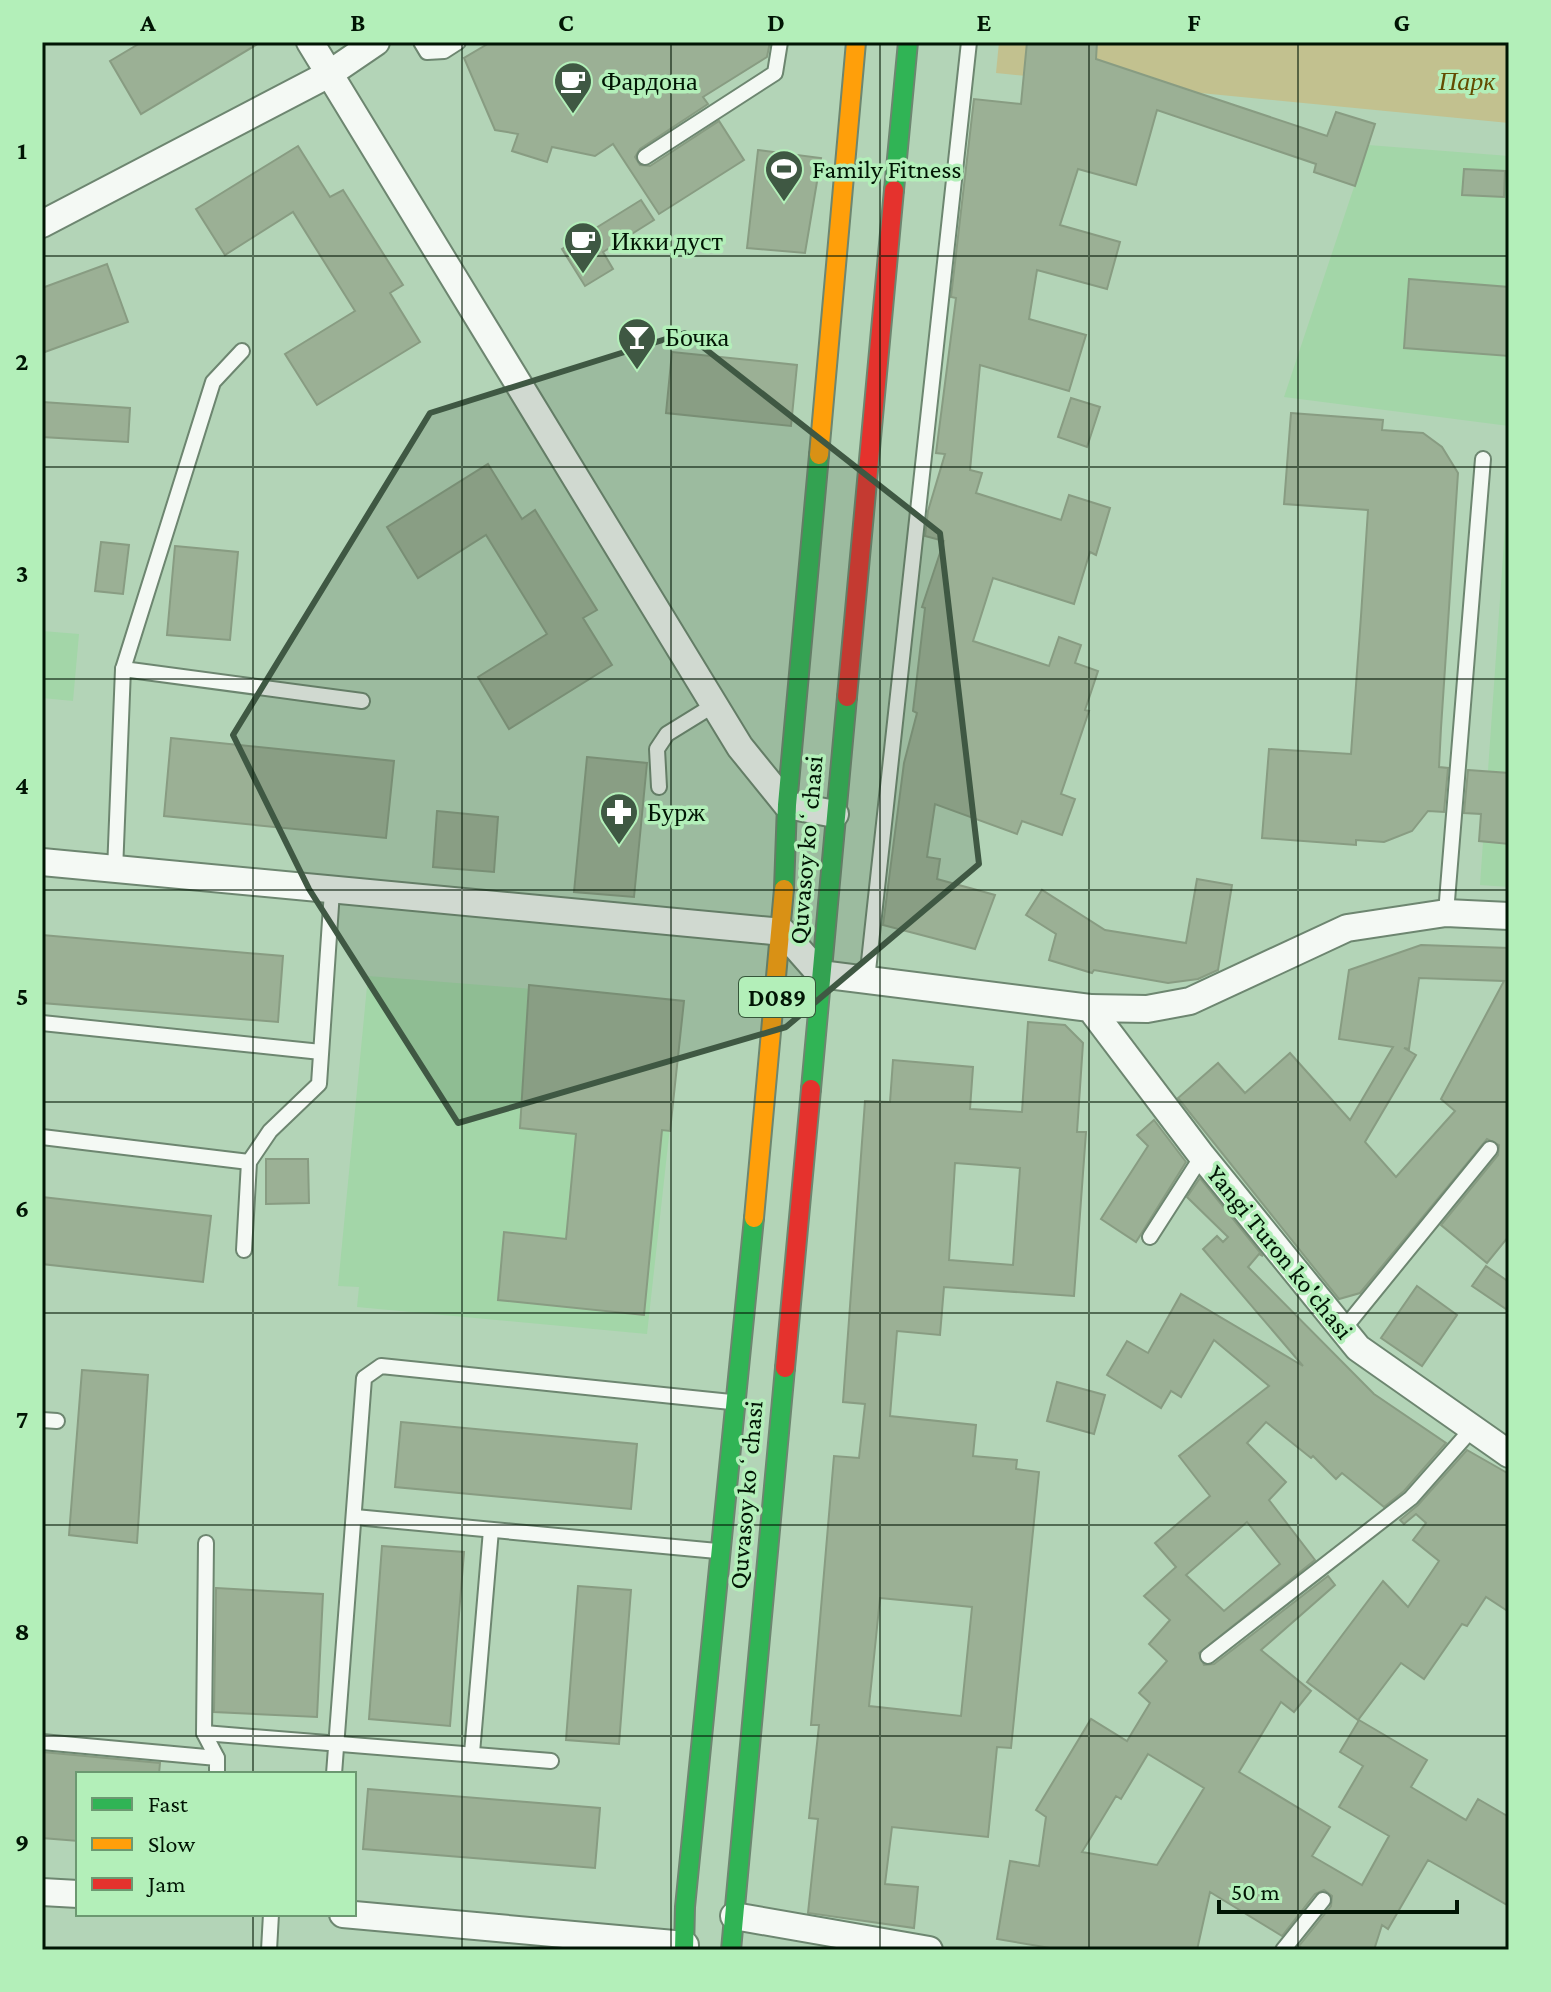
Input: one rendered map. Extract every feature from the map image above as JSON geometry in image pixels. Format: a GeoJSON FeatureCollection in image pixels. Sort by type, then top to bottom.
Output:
{"type":"FeatureCollection","features":[{"type":"Feature","properties":{"kind":"main road","name":"Quvasoy koʻchasi"},"geometry":{"type":"LineString","coordinates":[[684,1947],[686,1892],[783,932],[787,805],[856,42]]}},
{"type":"Feature","properties":{"kind":"main road","name":"Quvasoy koʻchasi"},"geometry":{"type":"LineString","coordinates":[[731,1950],[908,42]]}},
{"type":"Feature","properties":{"kind":"street"},"geometry":{"type":"LineString","coordinates":[[310,42],[740,747],[787,805],[835,814]]}},
{"type":"Feature","properties":{"kind":"street"},"geometry":{"type":"LineString","coordinates":[[42,224],[329,74],[376,42]]}},
{"type":"Feature","properties":{"kind":"street"},"geometry":{"type":"LineString","coordinates":[[42,862],[783,932],[820,974],[1090,1008],[1147,1009],[1190,1001],[1347,928],[1446,913],[1509,916]]}},
{"type":"Feature","properties":{"kind":"street","name":"Yangi Turon ko'chasi"},"geometry":{"type":"LineString","coordinates":[[1090,1008],[1202,1156],[1342,1331],[1358,1348],[1509,1454]]}},
{"type":"Feature","properties":{"kind":"street"},"geometry":{"type":"LineString","coordinates":[[42,1892],[76,1894]]}},
{"type":"Feature","properties":{"kind":"street"},"geometry":{"type":"LineString","coordinates":[[356,1915],[684,1947]]}},
{"type":"Feature","properties":{"kind":"street"},"geometry":{"type":"LineString","coordinates":[[734,1916],[929,1950]]}},
{"type":"Feature","properties":{"kind":"lane"},"geometry":{"type":"LineString","coordinates":[[421,42],[427,52],[444,51],[458,42]]}},
{"type":"Feature","properties":{"kind":"lane"},"geometry":{"type":"LineString","coordinates":[[645,157],[775,73],[780,42]]}},
{"type":"Feature","properties":{"kind":"lane"},"geometry":{"type":"LineString","coordinates":[[867,980],[969,42]]}},
{"type":"Feature","properties":{"kind":"lane"},"geometry":{"type":"LineString","coordinates":[[115,871],[123,669],[213,382],[242,351]]}},
{"type":"Feature","properties":{"kind":"lane"},"geometry":{"type":"LineString","coordinates":[[1446,913],[1483,459]]}},
{"type":"Feature","properties":{"kind":"lane"},"geometry":{"type":"LineString","coordinates":[[123,669],[362,701]]}},
{"type":"Feature","properties":{"kind":"lane"},"geometry":{"type":"LineString","coordinates":[[659,787],[657,749],[667,734],[714,705]]}},
{"type":"Feature","properties":{"kind":"lane"},"geometry":{"type":"LineString","coordinates":[[244,1250],[249,1162],[270,1131],[319,1084],[332,891]]}},
{"type":"Feature","properties":{"kind":"lane"},"geometry":{"type":"LineString","coordinates":[[42,1023],[321,1052]]}},
{"type":"Feature","properties":{"kind":"lane"},"geometry":{"type":"LineString","coordinates":[[42,1137],[249,1162]]}},
{"type":"Feature","properties":{"kind":"lane"},"geometry":{"type":"LineString","coordinates":[[1342,1331],[1490,1149]]}},
{"type":"Feature","properties":{"kind":"lane"},"geometry":{"type":"LineString","coordinates":[[1150,1237],[1202,1156]]}},
{"type":"Feature","properties":{"kind":"lane"},"geometry":{"type":"LineString","coordinates":[[334,1772],[364,1378],[381,1366],[735,1403]]}},
{"type":"Feature","properties":{"kind":"lane"},"geometry":{"type":"LineString","coordinates":[[1208,1656],[1411,1498],[1471,1430]]}},
{"type":"Feature","properties":{"kind":"lane"},"geometry":{"type":"LineString","coordinates":[[355,1517],[721,1551]]}},
{"type":"Feature","properties":{"kind":"lane"},"geometry":{"type":"LineString","coordinates":[[472,1753],[491,1530]]}},
{"type":"Feature","properties":{"kind":"lane"},"geometry":{"type":"LineString","coordinates":[[206,1543],[204,1733],[217,1758],[217,1772]]}},
{"type":"Feature","properties":{"kind":"lane"},"geometry":{"type":"LineString","coordinates":[[204,1733],[551,1761]]}},
{"type":"Feature","properties":{"kind":"lane"},"geometry":{"type":"LineString","coordinates":[[42,1742],[217,1758]]}},
{"type":"Feature","properties":{"kind":"lane"},"geometry":{"type":"LineString","coordinates":[[1283,1950],[1323,1900]]}},
{"type":"Feature","properties":{"kind":"lane"},"geometry":{"type":"LineString","coordinates":[[269,1950],[271,1916]]}},
{"type":"Feature","properties":{"kind":"highlighted area"},"geometry":{"type":"Polygon","coordinates":[[[685,333],[940,533],[979,864],[786,1027],[458,1123],[309,889],[233,735],[430,413],[685,333]]]}},
{"type":"Feature","properties":{"kind":"shaded area"},"geometry":{"type":"Polygon","coordinates":[[[1368,145],[1509,156],[1509,426],[1284,397],[1368,145]]]}},
{"type":"Feature","properties":{"kind":"shaded area"},"geometry":{"type":"Polygon","coordinates":[[[1509,470],[1509,887],[1480,885],[1509,470]]]}},
{"type":"Feature","properties":{"kind":"shaded area"},"geometry":{"type":"Polygon","coordinates":[[[42,631],[79,634],[73,701],[42,698],[42,631]]]}},
{"type":"Feature","properties":{"kind":"shaded area"},"geometry":{"type":"Polygon","coordinates":[[[368,976],[684,1001],[647,1334],[357,1307],[359,1287],[338,1286],[368,976]]]}},
{"type":"Feature","properties":{"kind":"green space","name":"Парк"},"geometry":{"type":"Polygon","coordinates":[[[999,42],[1509,42],[1509,123],[996,73],[999,42]]]}},
{"type":"Feature","properties":{"kind":"building"},"geometry":{"type":"Polygon","coordinates":[[[142,42],[261,42],[141,114],[110,61],[142,42]]]}},
{"type":"Feature","properties":{"kind":"building","name":"Фардона"},"geometry":{"type":"Polygon","coordinates":[[[491,42],[770,42],[767,57],[703,97],[708,104],[640,149],[635,157],[640,165],[650,166],[719,121],[744,160],[659,214],[613,144],[595,156],[552,147],[547,162],[512,151],[518,134],[495,130],[464,58],[491,42]]]}},
{"type":"Feature","properties":{"kind":"building"},"geometry":{"type":"Polygon","coordinates":[[[1027,42],[1097,42],[1096,59],[1327,136],[1336,112],[1375,124],[1355,186],[1314,172],[1316,164],[1157,110],[1136,185],[1078,169],[1060,225],[1120,242],[1107,289],[1037,270],[1029,319],[1086,335],[1069,391],[980,365],[970,470],[982,473],[976,493],[1061,520],[1069,495],[1110,508],[1096,555],[1090,552],[1074,604],[993,578],[973,641],[1049,666],[1059,637],[1081,645],[1075,663],[1098,671],[1085,710],[1089,711],[1061,794],[1075,799],[1062,835],[1022,821],[1017,834],[935,804],[927,857],[940,859],[937,879],[995,895],[975,949],[883,925],[904,763],[917,713],[913,711],[925,608],[922,607],[944,541],[925,536],[928,511],[945,454],[936,453],[956,298],[951,297],[974,99],[1021,104],[1027,42]]]}},
{"type":"Feature","properties":{"kind":"building"},"geometry":{"type":"Polygon","coordinates":[[[298,146],[330,197],[343,190],[403,285],[390,293],[420,342],[317,405],[285,354],[355,311],[293,212],[225,255],[196,209],[298,146]]]}},
{"type":"Feature","properties":{"kind":"building","name":"Family Fitness"},"geometry":{"type":"Polygon","coordinates":[[[758,150],[821,158],[805,253],[747,248],[758,150]]]}},
{"type":"Feature","properties":{"kind":"building"},"geometry":{"type":"Polygon","coordinates":[[[1464,169],[1505,171],[1504,197],[1462,195],[1464,169]]]}},
{"type":"Feature","properties":{"kind":"building"},"geometry":{"type":"Polygon","coordinates":[[[641,200],[654,220],[603,252],[613,269],[585,286],[562,249],[641,200]]]}},
{"type":"Feature","properties":{"kind":"building"},"geometry":{"type":"Polygon","coordinates":[[[107,264],[128,322],[42,353],[42,288],[107,264]]]}},
{"type":"Feature","properties":{"kind":"building"},"geometry":{"type":"Polygon","coordinates":[[[1409,279],[1509,287],[1509,356],[1404,348],[1409,279]]]}},
{"type":"Feature","properties":{"kind":"building"},"geometry":{"type":"Polygon","coordinates":[[[672,352],[797,365],[791,426],[666,413],[672,352]]]}},
{"type":"Feature","properties":{"kind":"building"},"geometry":{"type":"Polygon","coordinates":[[[1071,398],[1100,407],[1087,447],[1058,437],[1071,398]]]}},
{"type":"Feature","properties":{"kind":"building"},"geometry":{"type":"Polygon","coordinates":[[[42,402],[130,408],[128,442],[42,437],[42,402]]]}},
{"type":"Feature","properties":{"kind":"building"},"geometry":{"type":"Polygon","coordinates":[[[1291,413],[1383,420],[1382,430],[1423,433],[1442,447],[1458,473],[1439,767],[1448,768],[1444,812],[1428,811],[1412,831],[1384,842],[1356,840],[1356,845],[1262,838],[1269,749],[1351,754],[1361,616],[1368,510],[1284,504],[1291,413]]]}},
{"type":"Feature","properties":{"kind":"building"},"geometry":{"type":"Polygon","coordinates":[[[488,464],[522,519],[535,510],[597,610],[583,618],[612,665],[509,729],[478,677],[547,634],[486,535],[418,578],[387,527],[488,464]]]}},
{"type":"Feature","properties":{"kind":"building"},"geometry":{"type":"Polygon","coordinates":[[[101,542],[129,545],[123,594],[95,591],[101,542]]]}},
{"type":"Feature","properties":{"kind":"building"},"geometry":{"type":"Polygon","coordinates":[[[175,546],[238,552],[230,640],[167,635],[175,546]]]}},
{"type":"Feature","properties":{"kind":"building"},"geometry":{"type":"Polygon","coordinates":[[[171,738],[394,761],[386,838],[164,816],[171,738]]]}},
{"type":"Feature","properties":{"kind":"building"},"geometry":{"type":"Polygon","coordinates":[[[587,757],[647,763],[634,897],[574,892],[587,757]]]}},
{"type":"Feature","properties":{"kind":"building"},"geometry":{"type":"Polygon","coordinates":[[[1468,770],[1509,773],[1509,844],[1479,841],[1481,814],[1464,813],[1468,770]]]}},
{"type":"Feature","properties":{"kind":"building"},"geometry":{"type":"Polygon","coordinates":[[[437,811],[498,817],[494,872],[433,867],[437,811]]]}},
{"type":"Feature","properties":{"kind":"building"},"geometry":{"type":"Polygon","coordinates":[[[1197,879],[1232,885],[1218,970],[1198,979],[1168,983],[1094,970],[1092,973],[1049,960],[1056,934],[1026,915],[1042,890],[1105,930],[1186,943],[1197,879]]]}},
{"type":"Feature","properties":{"kind":"building"},"geometry":{"type":"Polygon","coordinates":[[[42,935],[283,956],[278,1022],[42,1003],[42,935]]]}},
{"type":"Feature","properties":{"kind":"building"},"geometry":{"type":"Polygon","coordinates":[[[1421,945],[1509,948],[1509,1236],[1487,1263],[1441,1225],[1498,1155],[1499,1145],[1487,1139],[1360,1293],[1339,1299],[1178,1098],[1218,1063],[1245,1093],[1290,1053],[1350,1120],[1393,1047],[1339,1039],[1349,970],[1421,945]],[[1419,978],[1409,1049],[1404,1048],[1416,1055],[1365,1142],[1396,1177],[1455,1111],[1441,1099],[1504,981],[1419,978]]]}},
{"type":"Feature","properties":{"kind":"building"},"geometry":{"type":"Polygon","coordinates":[[[529,985],[684,1001],[670,1131],[662,1130],[644,1315],[498,1300],[504,1232],[566,1239],[576,1134],[520,1128],[529,985]]]}},
{"type":"Feature","properties":{"kind":"building"},"geometry":{"type":"Polygon","coordinates":[[[1028,1022],[1065,1025],[1083,1043],[1077,1132],[1086,1132],[1074,1296],[944,1287],[940,1335],[897,1331],[890,1416],[976,1425],[973,1456],[1017,1460],[1016,1469],[1039,1472],[1011,1748],[997,1747],[988,1837],[892,1827],[885,1884],[918,1887],[914,1928],[808,1913],[818,1819],[809,1818],[819,1725],[811,1725],[834,1456],[859,1458],[865,1404],[843,1402],[865,1101],[890,1102],[893,1060],[973,1067],[970,1109],[1022,1112],[1028,1022]],[[955,1163],[949,1260],[1013,1265],[1020,1168],[955,1163]],[[880,1598],[869,1706],[961,1716],[972,1607],[880,1598]]]}},
{"type":"Feature","properties":{"kind":"building"},"geometry":{"type":"Polygon","coordinates":[[[1154,1120],[1186,1162],[1136,1242],[1101,1219],[1148,1146],[1137,1135],[1154,1120]]]}},
{"type":"Feature","properties":{"kind":"building"},"geometry":{"type":"Polygon","coordinates":[[[266,1159],[308,1159],[309,1203],[266,1204],[266,1159]]]}},
{"type":"Feature","properties":{"kind":"building"},"geometry":{"type":"Polygon","coordinates":[[[1200,1178],[1263,1256],[1259,1254],[1248,1267],[1374,1394],[1446,1443],[1404,1491],[1384,1507],[1342,1473],[1336,1479],[1313,1456],[1311,1458],[1266,1422],[1247,1443],[1286,1482],[1269,1500],[1315,1560],[1199,1653],[1204,1665],[1214,1664],[1328,1576],[1335,1585],[1261,1650],[1311,1691],[1294,1712],[1281,1702],[1239,1772],[1330,1827],[1312,1856],[1362,1885],[1389,1836],[1339,1807],[1363,1766],[1340,1752],[1359,1720],[1427,1760],[1411,1787],[1466,1820],[1478,1799],[1509,1817],[1509,1906],[1428,1860],[1388,1929],[1382,1925],[1374,1950],[1305,1950],[1299,1946],[1331,1906],[1332,1896],[1324,1890],[1315,1894],[1282,1936],[1210,1892],[1197,1950],[1062,1950],[997,1939],[1010,1861],[1039,1866],[1046,1817],[1036,1810],[1091,1719],[1127,1741],[1150,1703],[1139,1693],[1167,1661],[1149,1644],[1170,1620],[1144,1596],[1176,1567],[1155,1543],[1210,1496],[1179,1456],[1269,1386],[1214,1340],[1181,1397],[1171,1391],[1161,1408],[1107,1375],[1127,1341],[1148,1353],[1181,1294],[1303,1366],[1203,1249],[1217,1236],[1223,1242],[1228,1237],[1187,1197],[1200,1178]],[[1247,1522],[1186,1575],[1224,1611],[1280,1564],[1247,1522]],[[1148,1754],[1121,1799],[1116,1796],[1082,1852],[1157,1865],[1204,1788],[1148,1754]]]}},
{"type":"Feature","properties":{"kind":"building"},"geometry":{"type":"Polygon","coordinates":[[[42,1197],[211,1216],[203,1282],[42,1264],[42,1197]]]}},
{"type":"Feature","properties":{"kind":"building"},"geometry":{"type":"Polygon","coordinates":[[[1486,1266],[1509,1282],[1509,1311],[1472,1286],[1486,1266]]]}},
{"type":"Feature","properties":{"kind":"building"},"geometry":{"type":"Polygon","coordinates":[[[1417,1286],[1457,1315],[1422,1366],[1381,1338],[1417,1286]]]}},
{"type":"Feature","properties":{"kind":"building"},"geometry":{"type":"Polygon","coordinates":[[[82,1370],[148,1375],[137,1543],[69,1535],[82,1370]]]}},
{"type":"Feature","properties":{"kind":"building"},"geometry":{"type":"Polygon","coordinates":[[[1057,1382],[1105,1395],[1094,1434],[1047,1421],[1057,1382]]]}},
{"type":"Feature","properties":{"kind":"building"},"geometry":{"type":"Polygon","coordinates":[[[401,1422],[637,1444],[631,1509],[395,1487],[401,1422]]]}},
{"type":"Feature","properties":{"kind":"building"},"geometry":{"type":"Polygon","coordinates":[[[1467,1450],[1509,1474],[1509,1612],[1486,1597],[1467,1626],[1462,1624],[1424,1679],[1401,1663],[1358,1720],[1307,1682],[1383,1581],[1408,1607],[1439,1561],[1413,1540],[1426,1523],[1416,1514],[1404,1524],[1400,1520],[1418,1505],[1467,1450]]]}},
{"type":"Feature","properties":{"kind":"building"},"geometry":{"type":"Polygon","coordinates":[[[382,1546],[464,1552],[450,1726],[369,1719],[382,1546]]]}},
{"type":"Feature","properties":{"kind":"building"},"geometry":{"type":"Polygon","coordinates":[[[578,1586],[631,1590],[619,1744],[566,1740],[578,1586]]]}},
{"type":"Feature","properties":{"kind":"building"},"geometry":{"type":"Polygon","coordinates":[[[216,1588],[323,1594],[317,1717],[214,1712],[216,1588]]]}},
{"type":"Feature","properties":{"kind":"building"},"geometry":{"type":"Polygon","coordinates":[[[42,1752],[160,1763],[159,1772],[76,1772],[76,1841],[42,1838],[42,1752]]]}},
{"type":"Feature","properties":{"kind":"building"},"geometry":{"type":"Polygon","coordinates":[[[368,1789],[600,1808],[595,1868],[363,1849],[368,1789]]]}},
{"type":"Feature","properties":{"kind":"traffic: fast"},"geometry":{"type":"LineString","coordinates":[[894,190],[908,42]]}},
{"type":"Feature","properties":{"kind":"traffic: fast"},"geometry":{"type":"LineString","coordinates":[[784,889],[787,805],[819,455]]}},
{"type":"Feature","properties":{"kind":"traffic: fast"},"geometry":{"type":"LineString","coordinates":[[811,1089],[847,697]]}},
{"type":"Feature","properties":{"kind":"traffic: fast"},"geometry":{"type":"LineString","coordinates":[[684,1950],[685,1907],[754,1218]]}},
{"type":"Feature","properties":{"kind":"traffic: fast"},"geometry":{"type":"LineString","coordinates":[[731,1950],[785,1368]]}},
{"type":"Feature","properties":{"kind":"traffic: slow"},"geometry":{"type":"LineString","coordinates":[[819,455],[856,42]]}},
{"type":"Feature","properties":{"kind":"traffic: slow"},"geometry":{"type":"LineString","coordinates":[[754,1218],[784,889]]}},
{"type":"Feature","properties":{"kind":"traffic: jam"},"geometry":{"type":"LineString","coordinates":[[847,697],[894,190]]}},
{"type":"Feature","properties":{"kind":"traffic: jam"},"geometry":{"type":"LineString","coordinates":[[785,1368],[811,1089]]}},
{"type":"Feature","properties":{"kind":"place","name":"Фардона"},"geometry":{"type":"Point","coordinates":[573,115]}},
{"type":"Feature","properties":{"kind":"place","name":"Family Fitness"},"geometry":{"type":"Point","coordinates":[784,203]}},
{"type":"Feature","properties":{"kind":"place","name":"Икки дуст"},"geometry":{"type":"Point","coordinates":[583,275]}},
{"type":"Feature","properties":{"kind":"place","name":"Бочка"},"geometry":{"type":"Point","coordinates":[637,371]}},
{"type":"Feature","properties":{"kind":"place","name":"Бурж"},"geometry":{"type":"Point","coordinates":[619,846]}}]}
